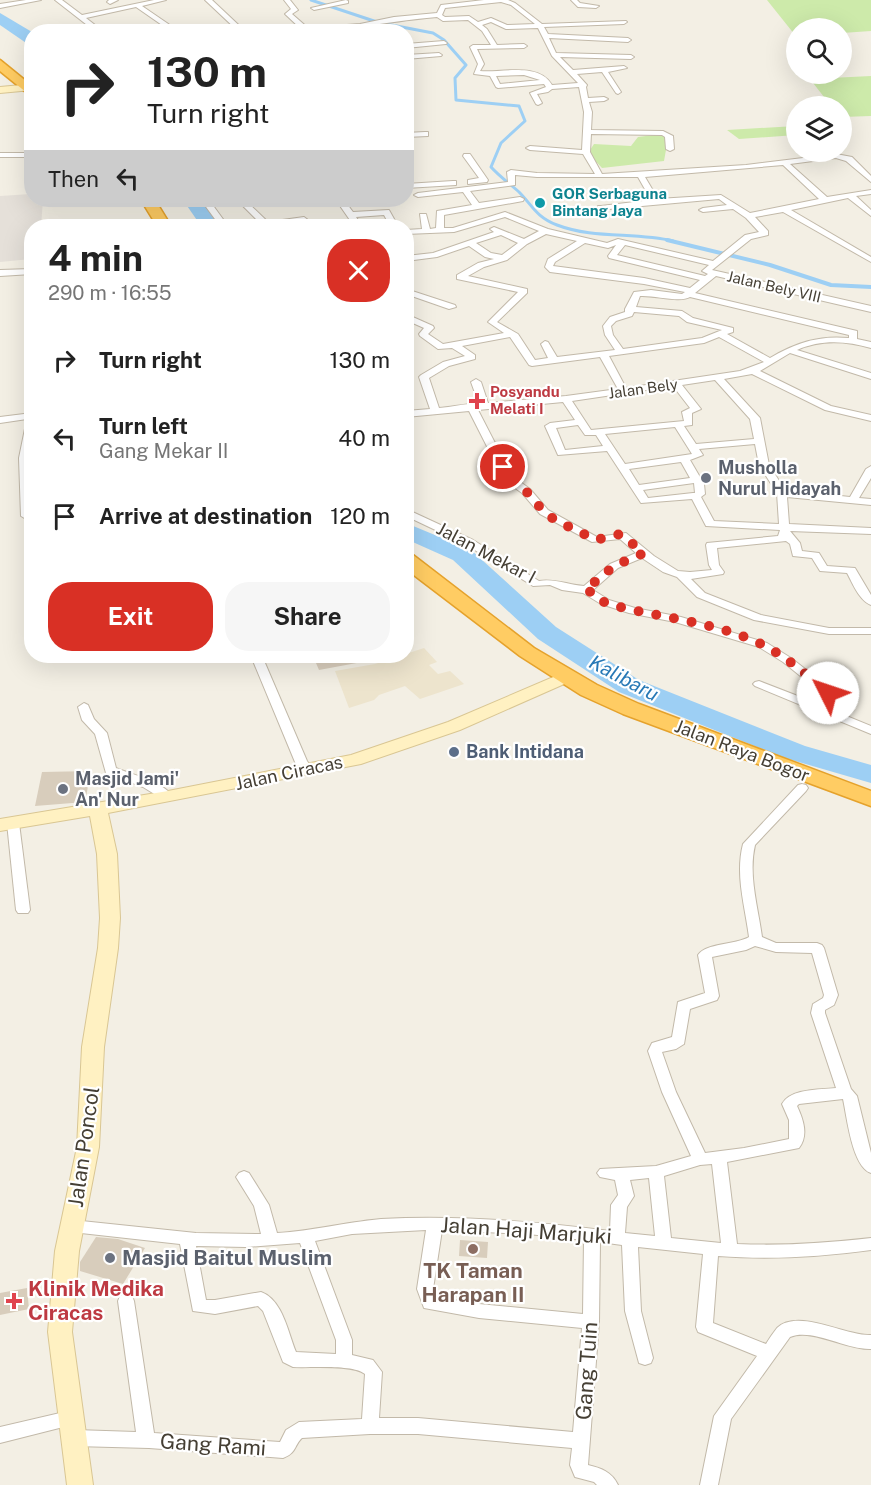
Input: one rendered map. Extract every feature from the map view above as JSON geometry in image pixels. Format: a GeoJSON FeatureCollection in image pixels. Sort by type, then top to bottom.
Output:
{"type":"FeatureCollection","features":[{"type":"Feature","properties":{"kind":"highway"},"geometry":{"type":"LineString","coordinates":[[0,51],[24,77]]}},
{"type":"Feature","properties":{"kind":"highway"},"geometry":{"type":"LineString","coordinates":[[0,64],[24,79]]}},
{"type":"Feature","properties":{"kind":"highway","name":"Jalan Raya Bogor"},"geometry":{"type":"LineString","coordinates":[[414,565],[527,652],[559,680],[608,712],[802,788],[871,812]]}},
{"type":"Feature","properties":{"kind":"highway","name":"Jalan Raya Bogor"},"geometry":{"type":"LineString","coordinates":[[414,582],[514,658],[559,680],[871,799]]}},
{"type":"Feature","properties":{"kind":"street"},"geometry":{"type":"LineString","coordinates":[[0,6],[38,0]]}},
{"type":"Feature","properties":{"kind":"street"},"geometry":{"type":"LineString","coordinates":[[58,0],[71,7],[79,17],[89,24]]}},
{"type":"Feature","properties":{"kind":"street"},"geometry":{"type":"LineString","coordinates":[[127,0],[165,24]]}},
{"type":"Feature","properties":{"kind":"street"},"geometry":{"type":"LineString","coordinates":[[79,17],[163,0]]}},
{"type":"Feature","properties":{"kind":"street"},"geometry":{"type":"LineString","coordinates":[[208,0],[234,24]]}},
{"type":"Feature","properties":{"kind":"street"},"geometry":{"type":"LineString","coordinates":[[287,0],[295,10],[288,14],[300,24]]}},
{"type":"Feature","properties":{"kind":"street"},"geometry":{"type":"LineString","coordinates":[[317,0],[330,5]]}},
{"type":"Feature","properties":{"kind":"street"},"geometry":{"type":"LineString","coordinates":[[439,15],[443,6],[465,4],[489,6],[502,0],[513,4],[540,25],[554,55],[584,85],[588,132],[586,152],[600,176]]}},
{"type":"Feature","properties":{"kind":"street"},"geometry":{"type":"LineString","coordinates":[[574,0],[580,5],[596,6]]}},
{"type":"Feature","properties":{"kind":"street"},"geometry":{"type":"LineString","coordinates":[[314,8],[346,2]]}},
{"type":"Feature","properties":{"kind":"street"},"geometry":{"type":"LineString","coordinates":[[465,4],[475,13],[506,27],[624,22]]}},
{"type":"Feature","properties":{"kind":"street"},"geometry":{"type":"LineString","coordinates":[[374,24],[439,15],[443,19],[469,18],[485,30],[494,45]]}},
{"type":"Feature","properties":{"kind":"street"},"geometry":{"type":"LineString","coordinates":[[476,25],[490,20]]}},
{"type":"Feature","properties":{"kind":"street"},"geometry":{"type":"LineString","coordinates":[[544,36],[628,40]]}},
{"type":"Feature","properties":{"kind":"street"},"geometry":{"type":"LineString","coordinates":[[414,45],[444,43]]}},
{"type":"Feature","properties":{"kind":"street"},"geometry":{"type":"LineString","coordinates":[[524,46],[494,45],[472,49],[481,64],[476,73],[534,73],[548,85]]}},
{"type":"Feature","properties":{"kind":"street"},"geometry":{"type":"LineString","coordinates":[[414,57],[439,55]]}},
{"type":"Feature","properties":{"kind":"street"},"geometry":{"type":"LineString","coordinates":[[554,55],[631,57]]}},
{"type":"Feature","properties":{"kind":"street"},"geometry":{"type":"LineString","coordinates":[[573,72],[624,68]]}},
{"type":"Feature","properties":{"kind":"street"},"geometry":{"type":"LineString","coordinates":[[604,70],[618,92]]}},
{"type":"Feature","properties":{"kind":"street"},"geometry":{"type":"LineString","coordinates":[[492,74],[498,86],[584,85]]}},
{"type":"Feature","properties":{"kind":"street"},"geometry":{"type":"LineString","coordinates":[[0,90],[24,84]]}},
{"type":"Feature","properties":{"kind":"street"},"geometry":{"type":"LineString","coordinates":[[538,103],[533,93],[546,91],[548,85]]}},
{"type":"Feature","properties":{"kind":"street"},"geometry":{"type":"LineString","coordinates":[[585,100],[604,99]]}},
{"type":"Feature","properties":{"kind":"street"},"geometry":{"type":"LineString","coordinates":[[588,132],[663,133],[669,136],[670,149]]}},
{"type":"Feature","properties":{"kind":"street"},"geometry":{"type":"LineString","coordinates":[[414,135],[425,134]]}},
{"type":"Feature","properties":{"kind":"street"},"geometry":{"type":"LineString","coordinates":[[530,148],[586,152]]}},
{"type":"Feature","properties":{"kind":"street"},"geometry":{"type":"LineString","coordinates":[[0,155],[24,155]]}},
{"type":"Feature","properties":{"kind":"street"},"geometry":{"type":"LineString","coordinates":[[414,185],[484,180],[467,156]]}},
{"type":"Feature","properties":{"kind":"street"},"geometry":{"type":"LineString","coordinates":[[418,195],[512,183],[511,172],[537,175],[640,175],[784,163],[836,156],[849,159],[871,180]]}},
{"type":"Feature","properties":{"kind":"street"},"geometry":{"type":"LineString","coordinates":[[784,163],[826,201]]}},
{"type":"Feature","properties":{"kind":"street"},"geometry":{"type":"LineString","coordinates":[[640,175],[656,202]]}},
{"type":"Feature","properties":{"kind":"street"},"geometry":{"type":"LineString","coordinates":[[466,190],[477,206]]}},
{"type":"Feature","properties":{"kind":"street"},"geometry":{"type":"LineString","coordinates":[[749,216],[871,192]]}},
{"type":"Feature","properties":{"kind":"street"},"geometry":{"type":"LineString","coordinates":[[850,195],[871,214]]}},
{"type":"Feature","properties":{"kind":"street"},"geometry":{"type":"LineString","coordinates":[[602,208],[719,196],[749,216],[766,234],[748,237],[729,255],[706,271],[710,277]]}},
{"type":"Feature","properties":{"kind":"street"},"geometry":{"type":"LineString","coordinates":[[771,199],[782,210],[871,260]]}},
{"type":"Feature","properties":{"kind":"street"},"geometry":{"type":"LineString","coordinates":[[440,231],[440,213],[520,200]]}},
{"type":"Feature","properties":{"kind":"street"},"geometry":{"type":"LineString","coordinates":[[703,210],[734,206]]}},
{"type":"Feature","properties":{"kind":"street"},"geometry":{"type":"LineString","coordinates":[[209,207],[219,219]]}},
{"type":"Feature","properties":{"kind":"street"},"geometry":{"type":"LineString","coordinates":[[248,207],[260,219]]}},
{"type":"Feature","properties":{"kind":"street"},"geometry":{"type":"LineString","coordinates":[[345,207],[354,219]]}},
{"type":"Feature","properties":{"kind":"street"},"geometry":{"type":"LineString","coordinates":[[351,215],[386,212],[390,219]]}},
{"type":"Feature","properties":{"kind":"street"},"geometry":{"type":"LineString","coordinates":[[414,232],[440,231],[503,214],[545,231],[608,246],[615,241],[623,242],[716,264]]}},
{"type":"Feature","properties":{"kind":"street"},"geometry":{"type":"LineString","coordinates":[[423,216],[427,231]]}},
{"type":"Feature","properties":{"kind":"street"},"geometry":{"type":"LineString","coordinates":[[480,222],[524,242]]}},
{"type":"Feature","properties":{"kind":"street"},"geometry":{"type":"LineString","coordinates":[[545,231],[524,242],[504,258],[481,265],[460,277],[524,291],[492,321],[512,333],[531,363],[553,364],[722,335],[730,330],[686,320],[682,314],[629,309]]}},
{"type":"Feature","properties":{"kind":"street"},"geometry":{"type":"LineString","coordinates":[[414,258],[434,255],[501,232]]}},
{"type":"Feature","properties":{"kind":"street"},"geometry":{"type":"LineString","coordinates":[[584,240],[551,261],[549,267],[553,270],[644,281],[689,294],[826,325],[854,333],[856,336],[852,339]]}},
{"type":"Feature","properties":{"kind":"street"},"geometry":{"type":"LineString","coordinates":[[623,242],[612,256],[710,277]]}},
{"type":"Feature","properties":{"kind":"street"},"geometry":{"type":"LineString","coordinates":[[470,243],[488,255],[504,258]]}},
{"type":"Feature","properties":{"kind":"street"},"geometry":{"type":"LineString","coordinates":[[0,273],[24,272]]}},
{"type":"Feature","properties":{"kind":"street","name":"Jalan Bely VIII"},"geometry":{"type":"LineString","coordinates":[[689,294],[710,277],[871,309]]}},
{"type":"Feature","properties":{"kind":"street"},"geometry":{"type":"LineString","coordinates":[[620,351],[607,328],[611,320],[628,314],[634,296],[639,293],[689,294]]}},
{"type":"Feature","properties":{"kind":"street"},"geometry":{"type":"LineString","coordinates":[[414,294],[452,307]]}},
{"type":"Feature","properties":{"kind":"street"},"geometry":{"type":"LineString","coordinates":[[414,320],[430,328],[423,334],[440,347],[512,333]]}},
{"type":"Feature","properties":{"kind":"street"},"geometry":{"type":"LineString","coordinates":[[722,335],[771,362]]}},
{"type":"Feature","properties":{"kind":"street","name":"Jalan Bely"},"geometry":{"type":"LineString","coordinates":[[414,413],[624,392],[753,371],[789,350],[809,343],[852,339],[871,345]]}},
{"type":"Feature","properties":{"kind":"street"},"geometry":{"type":"LineString","coordinates":[[435,410],[424,377],[446,364],[471,358],[453,344]]}},
{"type":"Feature","properties":{"kind":"street"},"geometry":{"type":"LineString","coordinates":[[545,344],[553,364]]}},
{"type":"Feature","properties":{"kind":"street"},"geometry":{"type":"LineString","coordinates":[[789,350],[871,376]]}},
{"type":"Feature","properties":{"kind":"street"},"geometry":{"type":"LineString","coordinates":[[603,354],[624,392]]}},
{"type":"Feature","properties":{"kind":"street"},"geometry":{"type":"LineString","coordinates":[[753,371],[828,408],[871,418]]}},
{"type":"Feature","properties":{"kind":"street"},"geometry":{"type":"LineString","coordinates":[[681,575],[719,572],[714,565],[711,545],[782,539],[785,531],[782,493],[764,465],[757,423],[750,410],[717,377]]}},
{"type":"Feature","properties":{"kind":"street"},"geometry":{"type":"LineString","coordinates":[[476,382],[484,405]]}},
{"type":"Feature","properties":{"kind":"street"},"geometry":{"type":"LineString","coordinates":[[566,399],[587,433],[689,423],[687,412],[696,410],[675,384]]}},
{"type":"Feature","properties":{"kind":"street"},"geometry":{"type":"LineString","coordinates":[[471,406],[508,478],[526,491],[544,512],[596,540],[620,534],[644,553],[681,575],[701,595],[758,618],[828,631],[871,631]]}},
{"type":"Feature","properties":{"kind":"street"},"geometry":{"type":"LineString","coordinates":[[0,420],[24,418]]}},
{"type":"Feature","properties":{"kind":"street"},"geometry":{"type":"LineString","coordinates":[[580,422],[550,426],[561,453],[610,448]]}},
{"type":"Feature","properties":{"kind":"street"},"geometry":{"type":"LineString","coordinates":[[623,467],[699,455],[678,424]]}},
{"type":"Feature","properties":{"kind":"street"},"geometry":{"type":"LineString","coordinates":[[599,432],[647,502],[695,496],[701,493],[697,480],[684,459]]}},
{"type":"Feature","properties":{"kind":"street"},"geometry":{"type":"LineString","coordinates":[[693,447],[760,441]]}},
{"type":"Feature","properties":{"kind":"street"},"geometry":{"type":"LineString","coordinates":[[853,500],[871,469]]}},
{"type":"Feature","properties":{"kind":"street"},"geometry":{"type":"LineString","coordinates":[[636,488],[697,480]]}},
{"type":"Feature","properties":{"kind":"street"},"geometry":{"type":"LineString","coordinates":[[782,493],[871,502]]}},
{"type":"Feature","properties":{"kind":"street"},"geometry":{"type":"LineString","coordinates":[[695,496],[710,524],[785,531],[871,531]]}},
{"type":"Feature","properties":{"kind":"street","name":"Jalan Mekar I"},"geometry":{"type":"LineString","coordinates":[[414,516],[469,542],[537,584],[551,582],[585,590],[597,594],[605,603],[697,624],[763,645],[788,660],[844,705],[846,709],[836,714]]}},
{"type":"Feature","properties":{"kind":"street"},"geometry":{"type":"LineString","coordinates":[[785,531],[795,543],[797,554],[815,555],[824,569],[851,570],[863,593],[871,602]]}},
{"type":"Feature","properties":{"kind":"street"},"geometry":{"type":"LineString","coordinates":[[585,590],[614,566],[644,553]]}},
{"type":"Feature","properties":{"kind":"street"},"geometry":{"type":"LineString","coordinates":[[259,663],[301,762],[307,770]]}},
{"type":"Feature","properties":{"kind":"street","name":"Jalan Ciracas"},"geometry":{"type":"LineString","coordinates":[[7,824],[168,797],[355,760],[454,726],[559,680]]}},
{"type":"Feature","properties":{"kind":"street"},"geometry":{"type":"LineString","coordinates":[[759,684],[871,730]]}},
{"type":"Feature","properties":{"kind":"street"},"geometry":{"type":"LineString","coordinates":[[84,707],[88,720],[101,733],[110,771],[137,778],[157,788],[168,797]]}},
{"type":"Feature","properties":{"kind":"street"},"geometry":{"type":"LineString","coordinates":[[756,939],[746,851],[752,838],[802,788]]}},
{"type":"Feature","properties":{"kind":"street","name":"Jalan Poncol"},"geometry":{"type":"LineString","coordinates":[[80,1485],[74,1428],[63,1369],[60,1305],[87,1147],[93,1089],[93,1047],[110,932],[107,854],[98,809]]}},
{"type":"Feature","properties":{"kind":"street"},"geometry":{"type":"LineString","coordinates":[[7,824],[23,910]]}},
{"type":"Feature","properties":{"kind":"street"},"geometry":{"type":"LineString","coordinates":[[756,939],[769,946],[817,948],[831,995],[830,1001],[818,1008],[818,1013],[845,1092],[853,1102],[865,1161],[871,1167]]}},
{"type":"Feature","properties":{"kind":"street"},"geometry":{"type":"LineString","coordinates":[[700,1159],[669,1092],[656,1048],[676,1044],[679,1040],[682,1006],[709,998],[713,994],[705,955],[746,945],[756,939]]}},
{"type":"Feature","properties":{"kind":"street"},"geometry":{"type":"LineString","coordinates":[[605,1173],[656,1172],[700,1159],[719,1158],[794,1144],[797,1140],[796,1120],[789,1104],[791,1101],[845,1092]]}},
{"type":"Feature","properties":{"kind":"street"},"geometry":{"type":"LineString","coordinates":[[719,1158],[730,1250]]}},
{"type":"Feature","properties":{"kind":"street"},"geometry":{"type":"LineString","coordinates":[[656,1172],[663,1242]]}},
{"type":"Feature","properties":{"kind":"street"},"geometry":{"type":"LineString","coordinates":[[621,1173],[626,1196],[619,1205],[633,1311],[645,1358]]}},
{"type":"Feature","properties":{"kind":"street"},"geometry":{"type":"LineString","coordinates":[[244,1177],[261,1205],[271,1240]]}},
{"type":"Feature","properties":{"kind":"street"},"geometry":{"type":"LineString","coordinates":[[435,1223],[425,1289],[430,1303],[479,1311],[591,1322]]}},
{"type":"Feature","properties":{"kind":"street","name":"Jalan Haji Marjuki"},"geometry":{"type":"LineString","coordinates":[[72,1226],[187,1239],[271,1240],[350,1228],[435,1223],[513,1226],[663,1242],[711,1250],[811,1252],[871,1244]]}},
{"type":"Feature","properties":{"kind":"street"},"geometry":{"type":"LineString","coordinates":[[306,1236],[344,1340],[344,1361]]}},
{"type":"Feature","properties":{"kind":"street","name":"Gang Tuin"},"geometry":{"type":"LineString","coordinates":[[592,1236],[591,1322],[579,1469],[584,1473],[599,1475],[609,1485]]}},
{"type":"Feature","properties":{"kind":"street"},"geometry":{"type":"LineString","coordinates":[[187,1239],[199,1306],[215,1307],[261,1299],[270,1307],[289,1357],[293,1360],[344,1361],[367,1365],[374,1372],[370,1426]]}},
{"type":"Feature","properties":{"kind":"street"},"geometry":{"type":"LineString","coordinates":[[711,1250],[704,1327],[767,1352]]}},
{"type":"Feature","properties":{"kind":"street","name":"Gang Rami"},"geometry":{"type":"LineString","coordinates":[[126,1301],[133,1369],[144,1417],[144,1433],[149,1440],[283,1450],[289,1445],[292,1434],[299,1430],[417,1426],[582,1441]]}},
{"type":"Feature","properties":{"kind":"street"},"geometry":{"type":"LineString","coordinates":[[709,1485],[723,1416],[767,1352],[784,1332],[793,1328],[860,1342],[871,1342]]}},
{"type":"Feature","properties":{"kind":"street"},"geometry":{"type":"LineString","coordinates":[[0,1436],[74,1428],[149,1440]]}},
{"type":"Feature","properties":{"kind":"shaded area"},"geometry":{"type":"Polygon","coordinates":[[[24,194],[24,207],[42,207],[42,219],[24,219],[24,260],[0,262],[0,196],[24,194]]]}},
{"type":"Feature","properties":{"kind":"shaded area"},"geometry":{"type":"Polygon","coordinates":[[[424,648],[437,662],[429,665],[438,674],[450,671],[464,684],[420,699],[405,686],[349,708],[335,671],[378,663],[414,663],[414,651],[424,648]]]}},
{"type":"Feature","properties":{"kind":"green space"},"geometry":{"type":"Polygon","coordinates":[[[767,0],[871,0],[871,31],[852,32],[852,18],[786,18],[786,24],[767,0]]]}},
{"type":"Feature","properties":{"kind":"green space"},"geometry":{"type":"Polygon","coordinates":[[[871,76],[871,116],[852,117],[852,96],[823,96],[814,84],[852,84],[852,77],[871,76]]]}},
{"type":"Feature","properties":{"kind":"green space"},"geometry":{"type":"Polygon","coordinates":[[[786,127],[786,136],[739,139],[727,130],[786,127]]]}},
{"type":"Feature","properties":{"kind":"green space"},"geometry":{"type":"Polygon","coordinates":[[[669,133],[664,161],[602,168],[588,153],[594,144],[631,146],[638,137],[669,133]]]}},
{"type":"Feature","properties":{"kind":"building"},"geometry":{"type":"Polygon","coordinates":[[[316,663],[357,663],[319,670],[316,663]]]}},
{"type":"Feature","properties":{"kind":"building","name":"Masjid Jami' An' Nur"},"geometry":{"type":"Polygon","coordinates":[[[91,771],[85,802],[35,806],[42,772],[91,771]]]}},
{"type":"Feature","properties":{"kind":"building","name":"Masjid Baitul Muslim"},"geometry":{"type":"Polygon","coordinates":[[[96,1237],[118,1239],[145,1248],[123,1284],[80,1271],[80,1262],[96,1237]]]}},
{"type":"Feature","properties":{"kind":"building","name":"TK Taman Harapan II"},"geometry":{"type":"Polygon","coordinates":[[[460,1240],[488,1242],[487,1258],[459,1256],[460,1240]]]}},
{"type":"Feature","properties":{"kind":"building","name":"Klinik Medika Ciracas"},"geometry":{"type":"Polygon","coordinates":[[[27,1288],[29,1309],[0,1315],[0,1293],[27,1288]]]}},
{"type":"Feature","properties":{"kind":"waterway"},"geometry":{"type":"LineString","coordinates":[[311,0],[377,22]]}},
{"type":"Feature","properties":{"kind":"waterway","name":"Kalibaru"},"geometry":{"type":"LineString","coordinates":[[0,18],[24,34]]}},
{"type":"Feature","properties":{"kind":"waterway"},"geometry":{"type":"LineString","coordinates":[[381,23],[386,24]]}},
{"type":"Feature","properties":{"kind":"waterway"},"geometry":{"type":"LineString","coordinates":[[414,29],[433,33],[444,40],[466,65],[455,78],[456,100],[519,106],[525,121],[501,143],[491,167],[544,218],[557,225],[585,232],[673,241]]}},
{"type":"Feature","properties":{"kind":"waterway","name":"Kalibaru"},"geometry":{"type":"LineString","coordinates":[[197,207],[205,219]]}},
{"type":"Feature","properties":{"kind":"waterway"},"geometry":{"type":"LineString","coordinates":[[667,240],[770,265],[831,285],[871,287]]}},
{"type":"Feature","properties":{"kind":"waterway","name":"Kalibaru"},"geometry":{"type":"LineString","coordinates":[[414,534],[462,555],[547,633],[629,686],[707,719],[795,752],[871,774]]}},
{"type":"Feature","properties":{"kind":"place","name":"GOR Serbaguna Bintang Jaya"},"geometry":{"type":"Point","coordinates":[540,203]}},
{"type":"Feature","properties":{"kind":"place","name":"Posyandu Melati I"},"geometry":{"type":"Point","coordinates":[477,401]}},
{"type":"Feature","properties":{"kind":"place","name":"Musholla Nurul Hidayah"},"geometry":{"type":"Point","coordinates":[706,478]}},
{"type":"Feature","properties":{"kind":"place","name":"Bank Intidana"},"geometry":{"type":"Point","coordinates":[454,752]}},
{"type":"Feature","properties":{"kind":"place","name":"Masjid Jami' An' Nur"},"geometry":{"type":"Point","coordinates":[63,789]}},
{"type":"Feature","properties":{"kind":"place","name":"TK Taman Harapan II"},"geometry":{"type":"Point","coordinates":[473,1249]}},
{"type":"Feature","properties":{"kind":"place","name":"Masjid Baitul Muslim"},"geometry":{"type":"Point","coordinates":[110,1258]}},
{"type":"Feature","properties":{"kind":"place","name":"Klinik Medika Ciracas"},"geometry":{"type":"Point","coordinates":[14,1301]}},
{"type":"Feature","properties":{"kind":"route"},"geometry":{"type":"LineString","coordinates":[[503,467],[508,478],[526,491],[544,512],[555,520],[596,540],[620,534],[644,553],[614,566],[585,590],[597,594],[605,603],[697,624],[763,645],[788,660],[828,693]]}}]}
